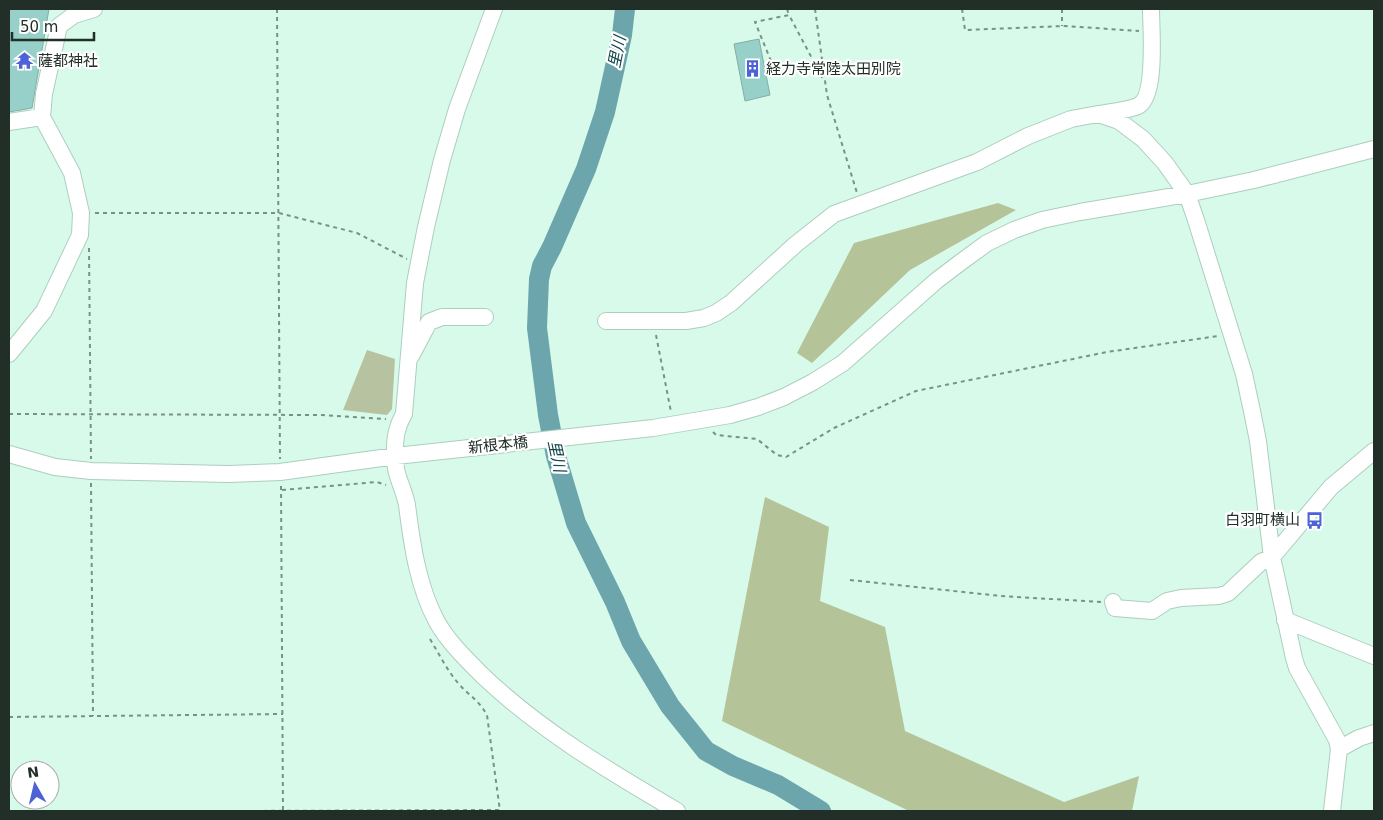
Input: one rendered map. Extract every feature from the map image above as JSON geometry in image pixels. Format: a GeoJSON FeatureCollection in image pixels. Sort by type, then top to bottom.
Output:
{"type":"FeatureCollection","features":[{"type":"Feature","properties":{"kind":"street"},"geometry":{"type":"LineString","coordinates":[[9,354],[44,311],[80,235],[81,213],[72,173],[42,117],[44,94],[60,26],[74,15],[94,9]]}},
{"type":"Feature","properties":{"kind":"street"},"geometry":{"type":"LineString","coordinates":[[494,9],[457,109],[442,160],[415,283],[404,414],[398,428],[399,456],[396,470],[406,501],[411,540],[421,581],[437,622],[446,637],[477,670],[505,697],[580,752],[677,811]]}},
{"type":"Feature","properties":{"kind":"street"},"geometry":{"type":"LineString","coordinates":[[606,321],[686,321],[704,318],[731,303],[796,244],[834,214],[977,162],[1028,136],[1071,119],[1139,106],[1146,99],[1150,84],[1151,9]]}},
{"type":"Feature","properties":{"kind":"street"},"geometry":{"type":"LineString","coordinates":[[1098,114],[1119,121],[1143,139],[1187,194],[1244,374],[1258,441],[1272,558],[1297,668],[1334,732],[1339,749],[1332,811]]}},
{"type":"Feature","properties":{"kind":"street"},"geometry":{"type":"LineString","coordinates":[[9,122],[42,117]]}},
{"type":"Feature","properties":{"kind":"street","name":"新根本橋"},"geometry":{"type":"LineString","coordinates":[[9,454],[55,467],[91,471],[228,474],[280,472],[399,456],[653,428],[730,415],[784,397],[843,363],[961,262],[987,243],[1014,230],[1042,220],[1080,212],[1187,194],[1254,180],[1374,149]]}},
{"type":"Feature","properties":{"kind":"street"},"geometry":{"type":"LineString","coordinates":[[409,361],[429,322],[442,317],[486,317]]}},
{"type":"Feature","properties":{"kind":"street"},"geometry":{"type":"LineString","coordinates":[[1113,602],[1115,608],[1152,611],[1167,601],[1181,598],[1219,596],[1228,593],[1261,562],[1272,558],[1330,487],[1374,451]]}},
{"type":"Feature","properties":{"kind":"street"},"geometry":{"type":"LineString","coordinates":[[1285,620],[1374,656]]}},
{"type":"Feature","properties":{"kind":"street"},"geometry":{"type":"LineString","coordinates":[[1339,749],[1359,738],[1374,733]]}},
{"type":"Feature","properties":{"kind":"path"},"geometry":{"type":"LineString","coordinates":[[277,9],[283,714],[282,811]]}},
{"type":"Feature","properties":{"kind":"path"},"geometry":{"type":"LineString","coordinates":[[787,9],[826,84]]}},
{"type":"Feature","properties":{"kind":"path"},"geometry":{"type":"LineString","coordinates":[[815,9],[827,95],[860,204]]}},
{"type":"Feature","properties":{"kind":"path"},"geometry":{"type":"LineString","coordinates":[[962,9],[965,30],[1062,26],[1151,32]]}},
{"type":"Feature","properties":{"kind":"path"},"geometry":{"type":"LineString","coordinates":[[1062,9],[1062,26]]}},
{"type":"Feature","properties":{"kind":"path"},"geometry":{"type":"LineString","coordinates":[[771,61],[755,22],[789,15]]}},
{"type":"Feature","properties":{"kind":"path"},"geometry":{"type":"LineString","coordinates":[[81,213],[279,213],[357,233],[409,260]]}},
{"type":"Feature","properties":{"kind":"path"},"geometry":{"type":"LineString","coordinates":[[653,321],[673,425]]}},
{"type":"Feature","properties":{"kind":"path"},"geometry":{"type":"LineString","coordinates":[[710,428],[716,435],[757,439],[777,455],[786,457],[834,428],[916,391],[1107,352],[1232,334]]}},
{"type":"Feature","properties":{"kind":"path"},"geometry":{"type":"LineString","coordinates":[[9,414],[280,414],[338,415],[388,419]]}},
{"type":"Feature","properties":{"kind":"path"},"geometry":{"type":"LineString","coordinates":[[281,490],[378,482],[386,485],[389,489]]}},
{"type":"Feature","properties":{"kind":"path"},"geometry":{"type":"LineString","coordinates":[[850,580],[1001,596],[1113,602]]}},
{"type":"Feature","properties":{"kind":"path"},"geometry":{"type":"LineString","coordinates":[[231,811],[500,811],[486,715],[472,695],[459,684],[447,668],[428,635]]}},
{"type":"Feature","properties":{"kind":"path"},"geometry":{"type":"LineString","coordinates":[[9,717],[283,714]]}},
{"type":"Feature","properties":{"kind":"green space"},"geometry":{"type":"Polygon","coordinates":[[[998,203],[1016,210],[910,270],[812,363],[797,353],[854,243],[998,203]]]}},
{"type":"Feature","properties":{"kind":"green space"},"geometry":{"type":"Polygon","coordinates":[[[367,350],[395,359],[392,409],[387,415],[343,410],[367,350]]]}},
{"type":"Feature","properties":{"kind":"green space"},"geometry":{"type":"Polygon","coordinates":[[[765,497],[829,527],[820,601],[885,627],[905,731],[1064,802],[1139,776],[1132,811],[909,811],[722,721],[765,497]]]}},
{"type":"Feature","properties":{"kind":"building","name":"薩都神社"},"geometry":{"type":"Polygon","coordinates":[[[9,9],[49,9],[32,108],[9,112],[9,9]]]}},
{"type":"Feature","properties":{"kind":"building","name":"経力寺常陸太田別院"},"geometry":{"type":"Polygon","coordinates":[[[759,39],[770,95],[745,101],[734,44],[759,39]]]}},
{"type":"Feature","properties":{"kind":"waterway","name":"里川"},"geometry":{"type":"LineString","coordinates":[[625,9],[622,35],[605,112],[586,169],[542,266],[539,279],[537,328],[548,415],[556,456],[576,523],[615,602],[631,641],[670,706],[706,751],[733,766],[778,785],[821,811]]}},
{"type":"Feature","properties":{"kind":"place","name":"薩都神社"},"geometry":{"type":"Point","coordinates":[24,61]}},
{"type":"Feature","properties":{"kind":"place","name":"経力寺常陸太田別院"},"geometry":{"type":"Point","coordinates":[752,69]}},
{"type":"Feature","properties":{"kind":"place","name":"白羽町横山"},"geometry":{"type":"Point","coordinates":[1314,520]}}]}
